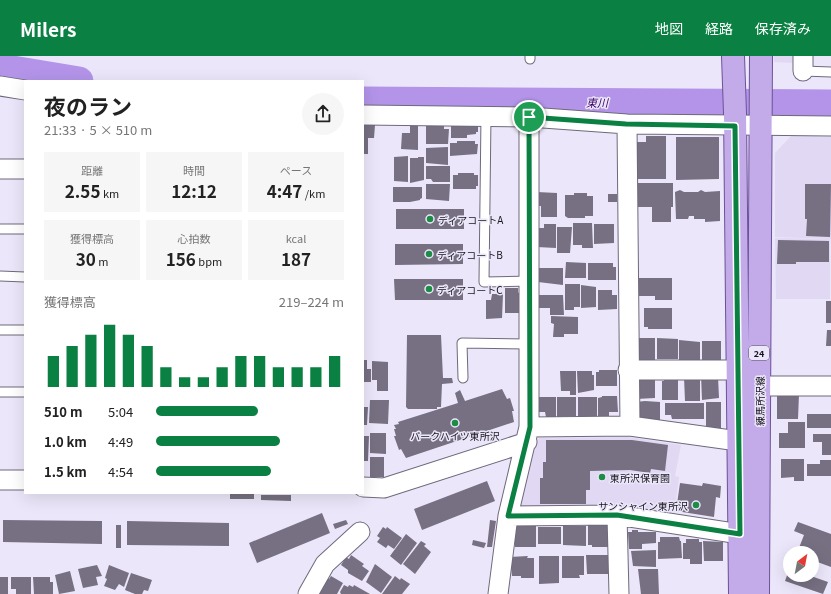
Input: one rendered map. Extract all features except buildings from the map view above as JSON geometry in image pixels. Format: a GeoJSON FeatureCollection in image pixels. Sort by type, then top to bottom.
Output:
{"type":"FeatureCollection","features":[{"type":"Feature","properties":{"kind":"main road","name":"24"},"geometry":{"type":"LineString","coordinates":[[733,65],[735,120],[740,594]]}},
{"type":"Feature","properties":{"kind":"main road","name":"24"},"geometry":{"type":"LineString","coordinates":[[761,65],[762,120]]}},
{"type":"Feature","properties":{"kind":"main road","name":"練馬所沢線"},"geometry":{"type":"LineString","coordinates":[[758,594],[760,386],[759,231],[762,120]]}},
{"type":"Feature","properties":{"kind":"street"},"geometry":{"type":"LineString","coordinates":[[0,86],[24,90]]}},
{"type":"Feature","properties":{"kind":"street"},"geometry":{"type":"LineString","coordinates":[[364,115],[529,117],[626,124],[762,120],[831,126]]}},
{"type":"Feature","properties":{"kind":"street"},"geometry":{"type":"LineString","coordinates":[[498,594],[508,516],[528,435],[530,344],[529,117]]}},
{"type":"Feature","properties":{"kind":"street"},"geometry":{"type":"LineString","coordinates":[[626,124],[628,370],[630,426]]}},
{"type":"Feature","properties":{"kind":"street"},"geometry":{"type":"LineString","coordinates":[[0,169],[24,169]]}},
{"type":"Feature","properties":{"kind":"street"},"geometry":{"type":"LineString","coordinates":[[628,370],[738,370]]}},
{"type":"Feature","properties":{"kind":"street"},"geometry":{"type":"LineString","coordinates":[[760,386],[831,386]]}},
{"type":"Feature","properties":{"kind":"street"},"geometry":{"type":"LineString","coordinates":[[364,487],[384,488],[528,435],[630,426],[738,441]]}},
{"type":"Feature","properties":{"kind":"street"},"geometry":{"type":"LineString","coordinates":[[0,480],[24,480]]}},
{"type":"Feature","properties":{"kind":"street"},"geometry":{"type":"LineString","coordinates":[[508,516],[617,515],[740,534]]}},
{"type":"Feature","properties":{"kind":"street"},"geometry":{"type":"LineString","coordinates":[[617,515],[619,594]]}},
{"type":"Feature","properties":{"kind":"street"},"geometry":{"type":"LineString","coordinates":[[308,594],[325,564],[360,532]]}},
{"type":"Feature","properties":{"kind":"lane"},"geometry":{"type":"LineString","coordinates":[[803,64],[831,72]]}},
{"type":"Feature","properties":{"kind":"lane"},"geometry":{"type":"LineString","coordinates":[[486,116],[484,282],[530,281]]}},
{"type":"Feature","properties":{"kind":"lane"},"geometry":{"type":"LineString","coordinates":[[0,228],[24,229]]}},
{"type":"Feature","properties":{"kind":"lane"},"geometry":{"type":"LineString","coordinates":[[0,276],[24,277]]}},
{"type":"Feature","properties":{"kind":"lane"},"geometry":{"type":"LineString","coordinates":[[0,330],[24,330]]}},
{"type":"Feature","properties":{"kind":"lane"},"geometry":{"type":"LineString","coordinates":[[463,378],[462,343],[530,344]]}},
{"type":"Feature","properties":{"kind":"lane"},"geometry":{"type":"LineString","coordinates":[[0,392],[24,392]]}},
{"type":"Feature","properties":{"kind":"shaded area"},"geometry":{"type":"Polygon","coordinates":[[[774,56],[798,56],[798,59],[793,63],[774,62],[774,56]]]}},
{"type":"Feature","properties":{"kind":"shaded area"},"geometry":{"type":"Polygon","coordinates":[[[792,135],[831,137],[831,239],[775,237],[775,153],[792,135]]]}},
{"type":"Feature","properties":{"kind":"shaded area"},"geometry":{"type":"Polygon","coordinates":[[[775,238],[830,239],[830,299],[776,299],[775,238]]]}},
{"type":"Feature","properties":{"kind":"shaded area","name":"東所沢保育園"},"geometry":{"type":"Polygon","coordinates":[[[628,437],[681,445],[675,476],[679,477],[674,516],[519,507],[535,441],[539,438],[628,437]]]}},
{"type":"Feature","properties":{"kind":"waterway","name":"東川"},"geometry":{"type":"LineString","coordinates":[[0,68],[73,80]]}},
{"type":"Feature","properties":{"kind":"waterway","name":"東川"},"geometry":{"type":"LineString","coordinates":[[364,101],[831,104]]}},
{"type":"Feature","properties":{"kind":"place","name":"ディアコートA"},"geometry":{"type":"Point","coordinates":[430,219]}},
{"type":"Feature","properties":{"kind":"place","name":"ディアコートB"},"geometry":{"type":"Point","coordinates":[429,254]}},
{"type":"Feature","properties":{"kind":"place","name":"ディアコートC"},"geometry":{"type":"Point","coordinates":[429,289]}},
{"type":"Feature","properties":{"kind":"place","name":"パークハイツ東所沢"},"geometry":{"type":"Point","coordinates":[455,423]}},
{"type":"Feature","properties":{"kind":"place","name":"東所沢保育園"},"geometry":{"type":"Point","coordinates":[602,477]}},
{"type":"Feature","properties":{"kind":"place","name":"サンシャイン東所沢"},"geometry":{"type":"Point","coordinates":[696,505]}},
{"type":"Feature","properties":{"kind":"route"},"geometry":{"type":"LineString","coordinates":[[529,117],[626,124],[735,126],[740,534],[617,515],[508,516],[530,427],[529,117]]}}]}
